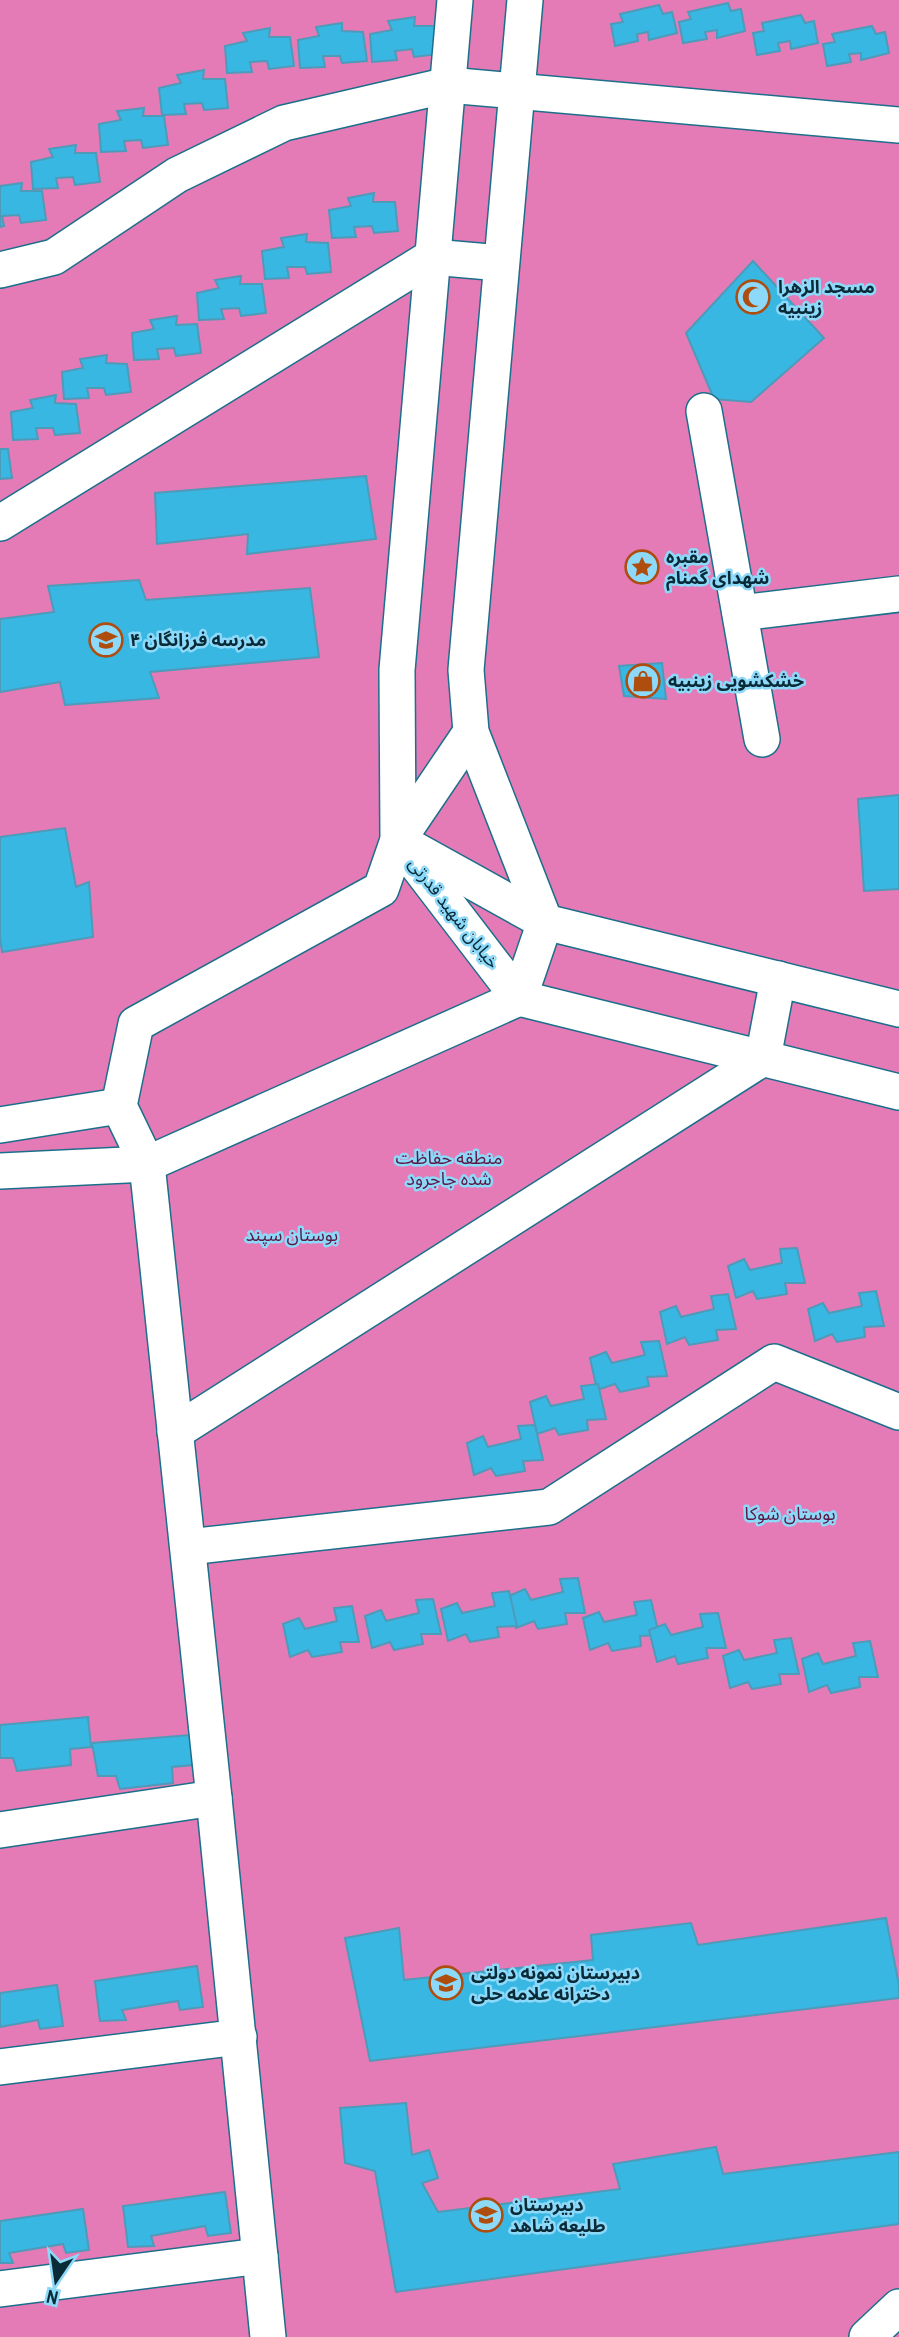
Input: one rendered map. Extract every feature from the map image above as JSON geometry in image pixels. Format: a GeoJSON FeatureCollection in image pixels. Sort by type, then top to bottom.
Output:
{"type":"FeatureCollection","features":[{"type":"Feature","properties":{"kind":"street"},"geometry":{"type":"LineString","coordinates":[[398,840],[397,670],[455,0]]}},
{"type":"Feature","properties":{"kind":"street"},"geometry":{"type":"LineString","coordinates":[[520,998],[545,922],[471,732],[466,670],[524,0]]}},
{"type":"Feature","properties":{"kind":"street"},"geometry":{"type":"LineString","coordinates":[[0,271],[54,257],[177,175],[284,123],[448,85],[899,125]]}},
{"type":"Feature","properties":{"kind":"street"},"geometry":{"type":"LineString","coordinates":[[0,523],[432,257],[502,263]]}},
{"type":"Feature","properties":{"kind":"street"},"geometry":{"type":"LineString","coordinates":[[704,411],[762,739]]}},
{"type":"Feature","properties":{"kind":"street"},"geometry":{"type":"LineString","coordinates":[[740,613],[899,594]]}},
{"type":"Feature","properties":{"kind":"street"},"geometry":{"type":"LineString","coordinates":[[268,2337],[147,1164],[119,1106],[136,1024],[381,888],[398,840],[471,732]]}},
{"type":"Feature","properties":{"kind":"street","name":"خیابان شهید قدرتی"},"geometry":{"type":"LineString","coordinates":[[398,840],[545,922],[899,1009]]}},
{"type":"Feature","properties":{"kind":"street","name":"خیابان شهید قدرتی"},"geometry":{"type":"LineString","coordinates":[[398,840],[520,998]]}},
{"type":"Feature","properties":{"kind":"street"},"geometry":{"type":"LineString","coordinates":[[175,1432],[763,1058],[778,979]]}},
{"type":"Feature","properties":{"kind":"street"},"geometry":{"type":"LineString","coordinates":[[0,1171],[147,1164],[520,998],[899,1092]]}},
{"type":"Feature","properties":{"kind":"street"},"geometry":{"type":"LineString","coordinates":[[0,1125],[119,1106]]}},
{"type":"Feature","properties":{"kind":"street"},"geometry":{"type":"LineString","coordinates":[[188,1547],[549,1507],[774,1362],[899,1412]]}},
{"type":"Feature","properties":{"kind":"street"},"geometry":{"type":"LineString","coordinates":[[0,1830],[214,1798]]}},
{"type":"Feature","properties":{"kind":"street"},"geometry":{"type":"LineString","coordinates":[[0,2067],[239,2037]]}},
{"type":"Feature","properties":{"kind":"street"},"geometry":{"type":"LineString","coordinates":[[0,2289],[260,2256]]}},
{"type":"Feature","properties":{"kind":"street"},"geometry":{"type":"LineString","coordinates":[[867,2337],[899,2307]]}},
{"type":"Feature","properties":{"kind":"green space","name":"منطقه حفاظت شده جاجرود"},"geometry":{"type":"Polygon","coordinates":[[[0,0],[899,0],[899,2337],[0,2337],[0,0]]]}},
{"type":"Feature","properties":{"kind":"building"},"geometry":{"type":"Polygon","coordinates":[[[728,3],[731,11],[741,9],[745,31],[717,38],[717,30],[705,32],[707,39],[683,43],[679,22],[691,19],[688,12],[728,3]]]}},
{"type":"Feature","properties":{"kind":"building"},"geometry":{"type":"Polygon","coordinates":[[[659,5],[663,14],[672,12],[677,33],[649,40],[648,32],[637,34],[638,41],[615,46],[611,24],[623,22],[620,14],[659,5]]]}},
{"type":"Feature","properties":{"kind":"building"},"geometry":{"type":"Polygon","coordinates":[[[801,15],[805,23],[814,21],[818,43],[791,49],[790,41],[778,43],[780,51],[757,55],[753,33],[764,31],[762,23],[801,15]]]}},
{"type":"Feature","properties":{"kind":"building"},"geometry":{"type":"Polygon","coordinates":[[[415,17],[414,26],[435,26],[439,54],[414,57],[412,49],[395,51],[397,60],[372,62],[370,34],[392,30],[388,21],[415,17]]]}},
{"type":"Feature","properties":{"kind":"building"},"geometry":{"type":"Polygon","coordinates":[[[342,23],[342,31],[363,32],[367,61],[342,63],[340,56],[323,56],[325,67],[300,68],[298,40],[319,36],[316,27],[342,23]]]}},
{"type":"Feature","properties":{"kind":"building"},"geometry":{"type":"Polygon","coordinates":[[[872,26],[876,34],[885,32],[889,53],[861,60],[861,53],[849,54],[851,62],[827,66],[823,44],[835,42],[832,34],[872,26]]]}},
{"type":"Feature","properties":{"kind":"building"},"geometry":{"type":"Polygon","coordinates":[[[270,28],[269,37],[290,37],[294,66],[269,69],[267,61],[250,62],[252,72],[227,73],[225,46],[247,41],[243,33],[270,28]]]}},
{"type":"Feature","properties":{"kind":"building"},"geometry":{"type":"Polygon","coordinates":[[[204,70],[203,79],[225,79],[228,108],[204,110],[202,103],[184,104],[186,114],[162,115],[159,88],[181,83],[177,75],[204,70]]]}},
{"type":"Feature","properties":{"kind":"building"},"geometry":{"type":"Polygon","coordinates":[[[144,108],[143,116],[164,116],[168,145],[143,148],[141,140],[124,141],[126,151],[101,152],[99,124],[121,120],[117,111],[144,108]]]}},
{"type":"Feature","properties":{"kind":"building"},"geometry":{"type":"Polygon","coordinates":[[[76,145],[75,153],[96,153],[100,182],[75,185],[73,177],[56,178],[58,188],[33,189],[31,162],[53,157],[49,149],[76,145]]]}},
{"type":"Feature","properties":{"kind":"building"},"geometry":{"type":"Polygon","coordinates":[[[22,183],[21,191],[42,191],[46,220],[21,223],[19,215],[2,216],[4,226],[0,227],[0,186],[22,183]]]}},
{"type":"Feature","properties":{"kind":"building"},"geometry":{"type":"Polygon","coordinates":[[[374,193],[373,202],[395,202],[398,231],[374,233],[372,226],[354,227],[356,237],[332,238],[329,210],[351,206],[348,198],[374,193]]]}},
{"type":"Feature","properties":{"kind":"building"},"geometry":{"type":"Polygon","coordinates":[[[307,234],[306,242],[328,243],[331,272],[307,274],[305,267],[287,267],[289,278],[265,279],[262,251],[284,247],[281,238],[307,234]]]}},
{"type":"Feature","properties":{"kind":"building","name":"مسجد الزهرا زینبیه"},"geometry":{"type":"Polygon","coordinates":[[[753,261],[824,338],[751,402],[714,399],[686,333],[753,261]]]}},
{"type":"Feature","properties":{"kind":"building"},"geometry":{"type":"Polygon","coordinates":[[[241,276],[240,284],[262,284],[266,313],[241,316],[239,308],[221,309],[224,319],[199,320],[197,293],[219,288],[215,280],[241,276]]]}},
{"type":"Feature","properties":{"kind":"building"},"geometry":{"type":"Polygon","coordinates":[[[177,316],[176,325],[197,324],[201,353],[176,356],[174,348],[157,349],[159,359],[134,360],[132,333],[154,329],[150,320],[177,316]]]}},
{"type":"Feature","properties":{"kind":"building"},"geometry":{"type":"Polygon","coordinates":[[[107,355],[106,363],[127,364],[131,392],[106,395],[104,388],[87,388],[89,398],[64,399],[62,372],[83,368],[80,359],[107,355]]]}},
{"type":"Feature","properties":{"kind":"building"},"geometry":{"type":"Polygon","coordinates":[[[56,395],[55,403],[76,404],[80,433],[55,435],[53,428],[36,428],[38,439],[13,440],[11,412],[33,408],[30,400],[56,395]]]}},
{"type":"Feature","properties":{"kind":"building"},"geometry":{"type":"Polygon","coordinates":[[[0,449],[8,449],[12,478],[0,479],[0,449]]]}},
{"type":"Feature","properties":{"kind":"building"},"geometry":{"type":"Polygon","coordinates":[[[366,476],[376,539],[247,554],[248,534],[157,544],[155,493],[366,476]]]}},
{"type":"Feature","properties":{"kind":"building"},"geometry":{"type":"Polygon","coordinates":[[[139,580],[146,600],[310,588],[319,657],[150,672],[159,698],[65,705],[60,682],[0,692],[0,619],[54,612],[48,586],[139,580]]]}},
{"type":"Feature","properties":{"kind":"building","name":"خشکشویی زینبیه"},"geometry":{"type":"Polygon","coordinates":[[[662,663],[666,699],[624,696],[619,666],[662,663]]]}},
{"type":"Feature","properties":{"kind":"building"},"geometry":{"type":"Polygon","coordinates":[[[899,795],[899,889],[864,891],[858,799],[899,795]]]}},
{"type":"Feature","properties":{"kind":"building"},"geometry":{"type":"Polygon","coordinates":[[[65,828],[76,887],[89,882],[93,937],[2,952],[0,837],[65,828]]]}},
{"type":"Feature","properties":{"kind":"building"},"geometry":{"type":"Polygon","coordinates":[[[797,1248],[805,1283],[785,1283],[787,1294],[757,1299],[753,1291],[736,1298],[728,1266],[744,1259],[750,1270],[782,1263],[780,1249],[797,1248]]]}},
{"type":"Feature","properties":{"kind":"building"},"geometry":{"type":"Polygon","coordinates":[[[876,1291],[884,1326],[864,1327],[865,1337],[837,1342],[832,1334],[815,1341],[808,1309],[823,1303],[829,1313],[862,1306],[859,1293],[876,1291]]]}},
{"type":"Feature","properties":{"kind":"building"},"geometry":{"type":"Polygon","coordinates":[[[728,1294],[736,1329],[716,1330],[718,1340],[689,1345],[685,1337],[667,1344],[660,1312],[676,1306],[681,1317],[714,1309],[711,1296],[728,1294]]]}},
{"type":"Feature","properties":{"kind":"building"},"geometry":{"type":"Polygon","coordinates":[[[659,1341],[667,1376],[647,1377],[649,1386],[620,1392],[615,1384],[597,1390],[590,1358],[606,1352],[612,1363],[645,1355],[641,1342],[659,1341]]]}},
{"type":"Feature","properties":{"kind":"building"},"geometry":{"type":"Polygon","coordinates":[[[598,1384],[606,1419],[587,1420],[588,1430],[559,1435],[555,1428],[537,1434],[530,1402],[546,1396],[551,1406],[584,1399],[581,1386],[598,1384]]]}},
{"type":"Feature","properties":{"kind":"building"},"geometry":{"type":"Polygon","coordinates":[[[535,1425],[543,1460],[523,1461],[525,1471],[496,1476],[491,1468],[474,1475],[467,1443],[483,1436],[488,1447],[521,1439],[518,1426],[535,1425]]]}},
{"type":"Feature","properties":{"kind":"building"},"geometry":{"type":"Polygon","coordinates":[[[578,1578],[585,1613],[565,1613],[567,1624],[538,1629],[534,1621],[516,1628],[509,1596],[525,1589],[531,1600],[563,1592],[560,1579],[578,1578]]]}},
{"type":"Feature","properties":{"kind":"building"},"geometry":{"type":"Polygon","coordinates":[[[509,1591],[517,1626],[497,1627],[499,1637],[470,1642],[466,1634],[448,1641],[441,1609],[457,1603],[462,1613],[495,1606],[492,1593],[509,1591]]]}},
{"type":"Feature","properties":{"kind":"building"},"geometry":{"type":"Polygon","coordinates":[[[433,1599],[441,1634],[421,1634],[423,1644],[394,1650],[390,1642],[372,1648],[365,1616],[381,1610],[386,1621],[419,1613],[416,1600],[433,1599]]]}},
{"type":"Feature","properties":{"kind":"building"},"geometry":{"type":"Polygon","coordinates":[[[651,1600],[659,1635],[640,1636],[641,1646],[612,1651],[608,1643],[590,1650],[583,1618],[599,1612],[604,1622],[637,1615],[634,1602],[651,1600]]]}},
{"type":"Feature","properties":{"kind":"building"},"geometry":{"type":"Polygon","coordinates":[[[352,1606],[359,1642],[340,1642],[342,1652],[312,1657],[308,1650],[290,1657],[283,1624],[299,1618],[305,1629],[337,1621],[334,1608],[352,1606]]]}},
{"type":"Feature","properties":{"kind":"building"},"geometry":{"type":"Polygon","coordinates":[[[718,1613],[726,1648],[706,1648],[708,1658],[678,1664],[675,1656],[657,1662],[649,1630],[665,1624],[671,1635],[703,1627],[700,1614],[718,1613]]]}},
{"type":"Feature","properties":{"kind":"building"},"geometry":{"type":"Polygon","coordinates":[[[791,1638],[799,1674],[779,1674],[781,1684],[752,1689],[748,1682],[730,1688],[723,1656],[739,1650],[744,1660],[777,1653],[774,1640],[791,1638]]]}},
{"type":"Feature","properties":{"kind":"building"},"geometry":{"type":"Polygon","coordinates":[[[870,1641],[878,1677],[859,1677],[860,1687],[831,1693],[827,1685],[809,1692],[802,1659],[818,1653],[823,1664],[856,1656],[853,1643],[870,1641]]]}},
{"type":"Feature","properties":{"kind":"building"},"geometry":{"type":"Polygon","coordinates":[[[88,1717],[91,1747],[70,1749],[71,1765],[17,1771],[13,1758],[0,1758],[0,1725],[88,1717]]]}},
{"type":"Feature","properties":{"kind":"building"},"geometry":{"type":"Polygon","coordinates":[[[190,1735],[193,1765],[172,1767],[173,1783],[120,1789],[116,1776],[98,1776],[92,1743],[190,1735]]]}},
{"type":"Feature","properties":{"kind":"building"},"geometry":{"type":"Polygon","coordinates":[[[886,1918],[899,1998],[370,2061],[345,1938],[399,1928],[404,1980],[593,1960],[591,1935],[691,1923],[698,1945],[886,1918]]]}},
{"type":"Feature","properties":{"kind":"building"},"geometry":{"type":"Polygon","coordinates":[[[197,1966],[203,2007],[180,2010],[178,2001],[122,2010],[126,2020],[100,2021],[95,1981],[197,1966]]]}},
{"type":"Feature","properties":{"kind":"building"},"geometry":{"type":"Polygon","coordinates":[[[57,1985],[63,2026],[40,2029],[38,2020],[0,2027],[0,1993],[57,1985]]]}},
{"type":"Feature","properties":{"kind":"building"},"geometry":{"type":"Polygon","coordinates":[[[406,2103],[412,2155],[429,2150],[438,2178],[422,2183],[438,2212],[620,2189],[613,2164],[716,2147],[723,2174],[899,2152],[899,2224],[396,2292],[375,2171],[345,2163],[340,2108],[406,2103]]]}},
{"type":"Feature","properties":{"kind":"building"},"geometry":{"type":"Polygon","coordinates":[[[225,2192],[231,2233],[208,2236],[205,2226],[151,2236],[154,2246],[128,2247],[123,2206],[225,2192]]]}},
{"type":"Feature","properties":{"kind":"building"},"geometry":{"type":"Polygon","coordinates":[[[83,2209],[89,2250],[66,2253],[63,2244],[9,2253],[13,2263],[0,2263],[0,2221],[83,2209]]]}},
{"type":"Feature","properties":{"kind":"place","name":"مسجد الزهرا زینبیه"},"geometry":{"type":"Point","coordinates":[753,297]}},
{"type":"Feature","properties":{"kind":"place","name":"مقبره شهدای گمنام"},"geometry":{"type":"Point","coordinates":[642,567]}},
{"type":"Feature","properties":{"kind":"place","name":"مدرسه فرزانگان ۴"},"geometry":{"type":"Point","coordinates":[106,640]}},
{"type":"Feature","properties":{"kind":"place","name":"خشکشویی زینبیه"},"geometry":{"type":"Point","coordinates":[643,681]}},
{"type":"Feature","properties":{"kind":"place","name":"دبیرستان نمونه دولتی دخترانه علامه حلی"},"geometry":{"type":"Point","coordinates":[446,1983]}},
{"type":"Feature","properties":{"kind":"place","name":"دبیرستان طلیعه شاهد"},"geometry":{"type":"Point","coordinates":[486,2215]}},
{"type":"Feature","properties":{"kind":"park label","name":"بوستان سپند"},"geometry":{"type":"Point","coordinates":[292,1235]}},
{"type":"Feature","properties":{"kind":"park label","name":"بوستان شوکا"},"geometry":{"type":"Point","coordinates":[790,1514]}}]}
